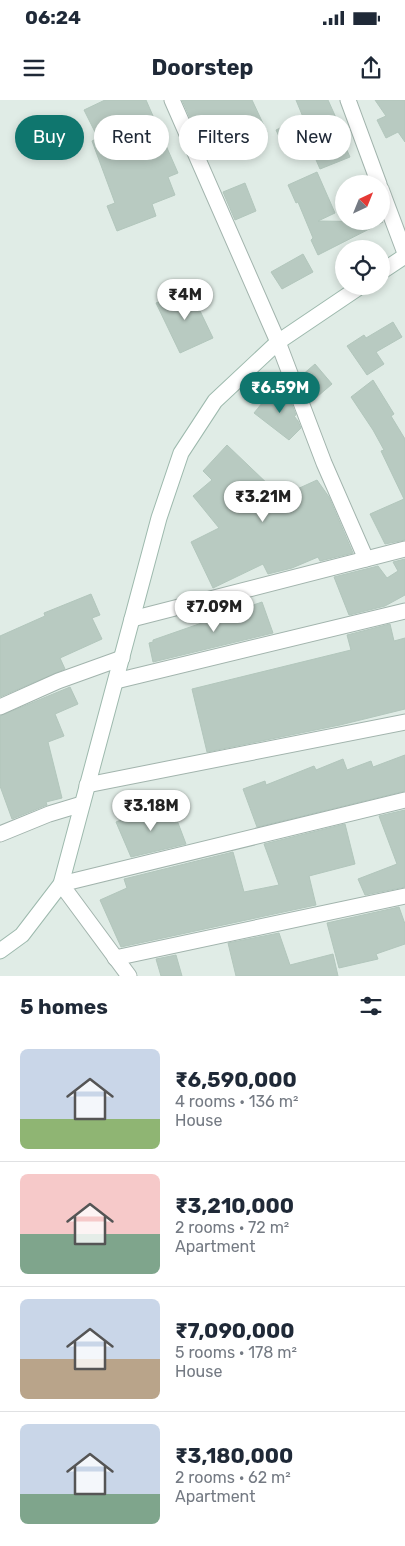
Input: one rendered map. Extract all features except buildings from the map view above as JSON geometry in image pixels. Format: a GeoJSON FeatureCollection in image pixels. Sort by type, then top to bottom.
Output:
{"type":"FeatureCollection","features":[{"type":"Feature","properties":{"kind":"street"},"geometry":{"type":"LineString","coordinates":[[172,100],[278,342],[324,463],[366,560]]}},
{"type":"Feature","properties":{"kind":"street"},"geometry":{"type":"LineString","coordinates":[[348,100],[376,175]]}},
{"type":"Feature","properties":{"kind":"street"},"geometry":{"type":"LineString","coordinates":[[390,213],[405,254],[390,265]]}},
{"type":"Feature","properties":{"kind":"street"},"geometry":{"type":"LineString","coordinates":[[0,951],[22,935],[61,884],[160,518],[181,453],[215,401],[278,342],[348,295]]}},
{"type":"Feature","properties":{"kind":"street"},"geometry":{"type":"LineString","coordinates":[[132,619],[405,549]]}},
{"type":"Feature","properties":{"kind":"street"},"geometry":{"type":"LineString","coordinates":[[116,681],[405,611]]}},
{"type":"Feature","properties":{"kind":"street"},"geometry":{"type":"LineString","coordinates":[[0,707],[58,681],[122,658]]}},
{"type":"Feature","properties":{"kind":"street"},"geometry":{"type":"LineString","coordinates":[[87,785],[405,722]]}},
{"type":"Feature","properties":{"kind":"street"},"geometry":{"type":"LineString","coordinates":[[61,884],[405,800]]}},
{"type":"Feature","properties":{"kind":"street"},"geometry":{"type":"LineString","coordinates":[[0,834],[49,814],[82,804]]}},
{"type":"Feature","properties":{"kind":"street"},"geometry":{"type":"LineString","coordinates":[[61,884],[129,976]]}},
{"type":"Feature","properties":{"kind":"street"},"geometry":{"type":"LineString","coordinates":[[115,958],[405,896]]}}]}
